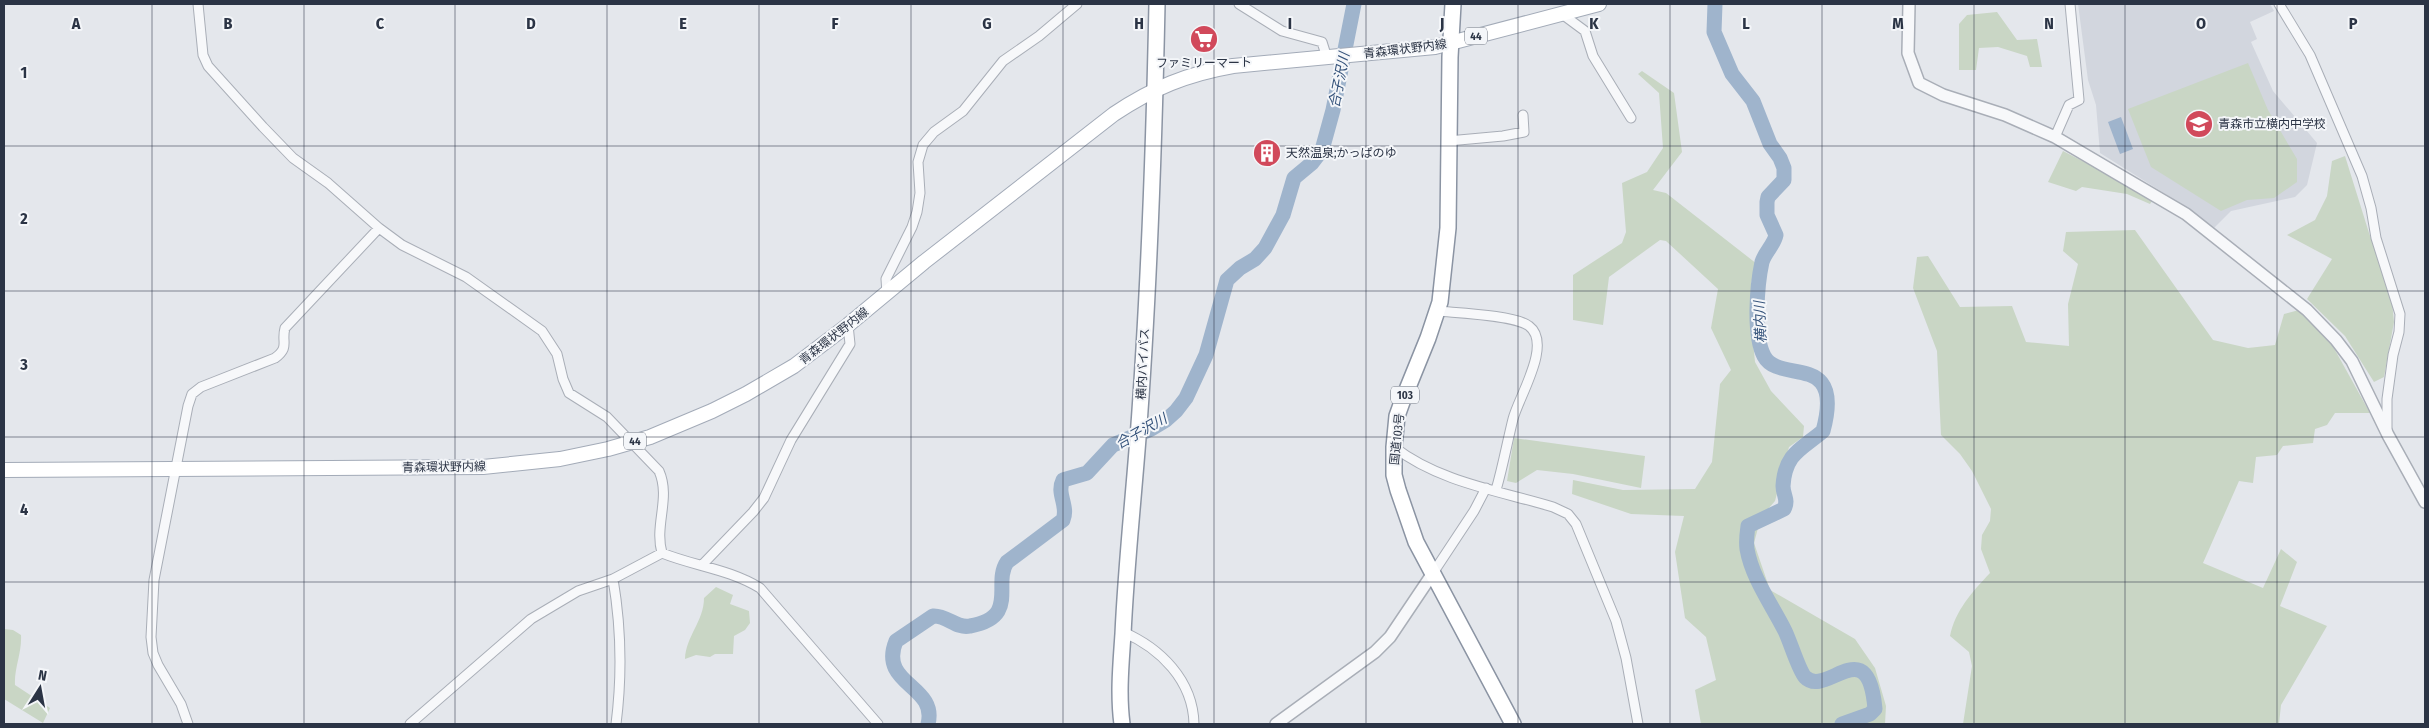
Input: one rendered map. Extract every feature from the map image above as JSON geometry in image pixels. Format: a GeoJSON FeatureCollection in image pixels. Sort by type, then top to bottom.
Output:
{"type":"FeatureCollection","features":[{"type":"Feature","properties":{"kind":"highway","name":"横内バイパス"},"geometry":{"type":"LineString","coordinates":[[1122,724],[1119,700],[1140,412],[1156,88],[1156,4]]}},
{"type":"Feature","properties":{"kind":"highway","name":"103"},"geometry":{"type":"LineString","coordinates":[[1450,44],[1452,4]]}},
{"type":"Feature","properties":{"kind":"highway","name":"国道103号"},"geometry":{"type":"LineString","coordinates":[[1450,44],[1448,228],[1438,311],[1397,416],[1394,475],[1404,511],[1416,542],[1513,724]]}},
{"type":"Feature","properties":{"kind":"main road","name":"青森環状野内線"},"geometry":{"type":"LineString","coordinates":[[4,470],[483,467],[560,459],[650,437],[727,404],[794,366],[1114,114],[1156,88],[1205,71],[1450,44],[1599,4]]}},
{"type":"Feature","properties":{"kind":"street"},"geometry":{"type":"LineString","coordinates":[[198,4],[203,55],[208,66],[293,158],[328,183],[379,228],[402,245],[466,277],[542,331],[557,354],[563,380],[569,393],[607,417],[659,471],[664,482],[665,496],[660,532],[662,553]]}},
{"type":"Feature","properties":{"kind":"street"},"geometry":{"type":"LineString","coordinates":[[887,294],[886,280],[912,227],[917,212],[920,193],[918,162],[923,145],[934,132],[963,111],[1003,61],[1039,36],[1077,4]]}},
{"type":"Feature","properties":{"kind":"street"},"geometry":{"type":"LineString","coordinates":[[1239,4],[1282,31],[1322,42],[1329,58]]}},
{"type":"Feature","properties":{"kind":"street"},"geometry":{"type":"LineString","coordinates":[[1910,4],[1908,53],[1919,83],[1943,95],[2005,115],[2055,137],[2186,214],[2307,310],[2336,340],[2352,361],[2388,435],[2425,502]]}},
{"type":"Feature","properties":{"kind":"street"},"geometry":{"type":"LineString","coordinates":[[2055,137],[2069,105],[2079,100],[2070,4]]}},
{"type":"Feature","properties":{"kind":"street"},"geometry":{"type":"LineString","coordinates":[[2279,4],[2310,55],[2362,176],[2371,208],[2376,238],[2400,314],[2399,332],[2386,398],[2388,435]]}},
{"type":"Feature","properties":{"kind":"street"},"geometry":{"type":"LineString","coordinates":[[1562,14],[1585,31],[1593,56],[1631,118]]}},
{"type":"Feature","properties":{"kind":"street"},"geometry":{"type":"LineString","coordinates":[[1448,141],[1524,132],[1523,115]]}},
{"type":"Feature","properties":{"kind":"street"},"geometry":{"type":"LineString","coordinates":[[188,724],[181,704],[158,665],[153,653],[151,637],[154,580],[188,406],[192,394],[202,387],[275,358],[283,352],[285,328],[379,228]]}},
{"type":"Feature","properties":{"kind":"street"},"geometry":{"type":"LineString","coordinates":[[1276,724],[1375,652],[1390,637],[1434,574],[1474,511],[1491,489],[1506,456],[1513,417],[1529,382],[1534,362],[1536,348],[1534,332],[1530,326],[1516,320],[1438,311]]}},
{"type":"Feature","properties":{"kind":"street"},"geometry":{"type":"LineString","coordinates":[[703,564],[764,498],[791,440],[850,344],[848,325]]}},
{"type":"Feature","properties":{"kind":"street"},"geometry":{"type":"LineString","coordinates":[[1394,447],[1409,458],[1437,473],[1553,507],[1568,514],[1576,524],[1616,621],[1626,658],[1638,724]]}},
{"type":"Feature","properties":{"kind":"street"},"geometry":{"type":"LineString","coordinates":[[410,724],[531,619],[578,591],[613,579],[662,553],[703,564],[750,582],[760,588],[878,724]]}},
{"type":"Feature","properties":{"kind":"street"},"geometry":{"type":"LineString","coordinates":[[613,579],[618,630],[619,698],[616,724]]}},
{"type":"Feature","properties":{"kind":"street"},"geometry":{"type":"LineString","coordinates":[[1123,632],[1143,640],[1166,659],[1180,678],[1190,701],[1194,724]]}},
{"type":"Feature","properties":{"kind":"shaded area","name":"青森市立横内中学校"},"geometry":{"type":"Polygon","coordinates":[[[2078,4],[2270,4],[2274,11],[2250,22],[2257,39],[2251,42],[2273,91],[2317,143],[2307,185],[2295,197],[2231,211],[2214,228],[2167,195],[2100,153],[2096,105],[2088,80],[2078,4]]]}},
{"type":"Feature","properties":{"kind":"green space"},"geometry":{"type":"Polygon","coordinates":[[[1997,12],[2017,40],[2037,39],[2042,67],[2030,67],[2027,56],[1998,47],[1979,48],[1976,70],[1959,70],[1959,24],[1967,15],[1997,12]]]}},
{"type":"Feature","properties":{"kind":"green space"},"geometry":{"type":"Polygon","coordinates":[[[2248,63],[2268,110],[2297,159],[2297,182],[2274,198],[2247,200],[2221,211],[2151,167],[2128,109],[2248,63]]]}},
{"type":"Feature","properties":{"kind":"green space"},"geometry":{"type":"Polygon","coordinates":[[[1642,71],[1674,93],[1682,152],[1653,190],[1666,193],[1757,264],[1751,283],[1751,322],[1755,362],[1771,391],[1804,426],[1803,437],[1789,447],[1775,501],[1761,517],[1754,543],[1770,590],[1855,639],[1875,668],[1886,706],[1885,724],[1701,724],[1695,690],[1716,680],[1706,637],[1685,618],[1675,552],[1684,516],[1631,514],[1572,494],[1573,480],[1623,490],[1695,489],[1712,462],[1720,384],[1731,370],[1711,328],[1718,289],[1666,241],[1660,240],[1609,277],[1603,325],[1573,320],[1573,275],[1622,243],[1626,232],[1622,183],[1647,172],[1663,148],[1659,93],[1638,74],[1642,71]]]}},
{"type":"Feature","properties":{"kind":"green space"},"geometry":{"type":"Polygon","coordinates":[[[2063,151],[2154,198],[2150,204],[2127,194],[2082,187],[2076,191],[2048,182],[2063,151]]]}},
{"type":"Feature","properties":{"kind":"green space"},"geometry":{"type":"Polygon","coordinates":[[[2345,156],[2369,233],[2391,291],[2394,322],[2384,377],[2374,382],[2345,336],[2307,299],[2332,259],[2287,235],[2315,220],[2327,196],[2332,161],[2345,156]]]}},
{"type":"Feature","properties":{"kind":"green space"},"geometry":{"type":"Polygon","coordinates":[[[2135,230],[2213,340],[2248,348],[2275,345],[2284,314],[2299,310],[2330,341],[2370,413],[2335,413],[2327,425],[2315,429],[2313,443],[2283,446],[2277,455],[2256,457],[2253,483],[2239,481],[2203,563],[2263,588],[2281,549],[2297,562],[2280,606],[2327,626],[2281,705],[2279,724],[1963,724],[1972,666],[1969,652],[1950,636],[1960,610],[1990,573],[1981,549],[1982,535],[1990,521],[1991,509],[1972,471],[1960,454],[1941,435],[1937,351],[1913,288],[1917,257],[1928,256],[1960,307],[2012,306],[2026,342],[2069,346],[2068,304],[2078,264],[2063,251],[2066,232],[2135,230]]]}},
{"type":"Feature","properties":{"kind":"green space"},"geometry":{"type":"Polygon","coordinates":[[[1514,438],[1645,456],[1641,488],[1573,474],[1537,470],[1516,483],[1507,481],[1514,438]]]}},
{"type":"Feature","properties":{"kind":"green space"},"geometry":{"type":"Polygon","coordinates":[[[716,587],[733,595],[730,604],[749,611],[750,623],[745,630],[734,636],[733,654],[715,654],[710,657],[696,655],[685,659],[688,643],[701,614],[704,598],[716,587]]]}},
{"type":"Feature","properties":{"kind":"green space"},"geometry":{"type":"Polygon","coordinates":[[[4,629],[13,630],[21,635],[15,685],[50,708],[43,723],[4,699],[4,629]]]}},
{"type":"Feature","properties":{"kind":"water"},"geometry":{"type":"Polygon","coordinates":[[[2121,117],[2133,149],[2120,154],[2108,122],[2121,117]]]}},
{"type":"Feature","properties":{"kind":"waterway","name":"合子沢川"},"geometry":{"type":"LineString","coordinates":[[928,724],[929,711],[925,701],[895,667],[893,656],[896,641],[933,616],[938,616],[960,626],[970,626],[985,622],[995,615],[1000,608],[1003,571],[1007,562],[1063,520],[1065,510],[1061,490],[1063,480],[1087,473],[1113,445],[1151,429],[1166,420],[1186,398],[1206,355],[1227,280],[1240,268],[1255,259],[1265,248],[1283,215],[1294,178],[1312,163],[1322,150],[1333,110],[1354,4]]}},
{"type":"Feature","properties":{"kind":"waterway","name":"横内川"},"geometry":{"type":"LineString","coordinates":[[1715,4],[1714,32],[1732,74],[1753,101],[1770,144],[1780,158],[1784,168],[1784,180],[1768,197],[1767,202],[1767,215],[1776,235],[1763,258],[1760,272],[1757,323],[1761,347],[1764,356],[1772,364],[1818,379],[1825,389],[1827,406],[1823,431],[1796,453],[1787,466],[1783,486],[1786,500],[1784,509],[1748,526],[1747,549],[1753,570],[1785,631],[1805,677],[1814,681],[1824,680],[1845,671],[1855,670],[1864,673],[1871,686],[1875,709],[1870,714],[1842,724]]}},
{"type":"Feature","properties":{"kind":"place","name":"ファミリーマート"},"geometry":{"type":"Point","coordinates":[1204,39]}},
{"type":"Feature","properties":{"kind":"place","name":"青森市立横内中学校"},"geometry":{"type":"Point","coordinates":[2199,124]}},
{"type":"Feature","properties":{"kind":"place","name":"天然温泉;かっぱのゆ"},"geometry":{"type":"Point","coordinates":[1267,153]}}]}
